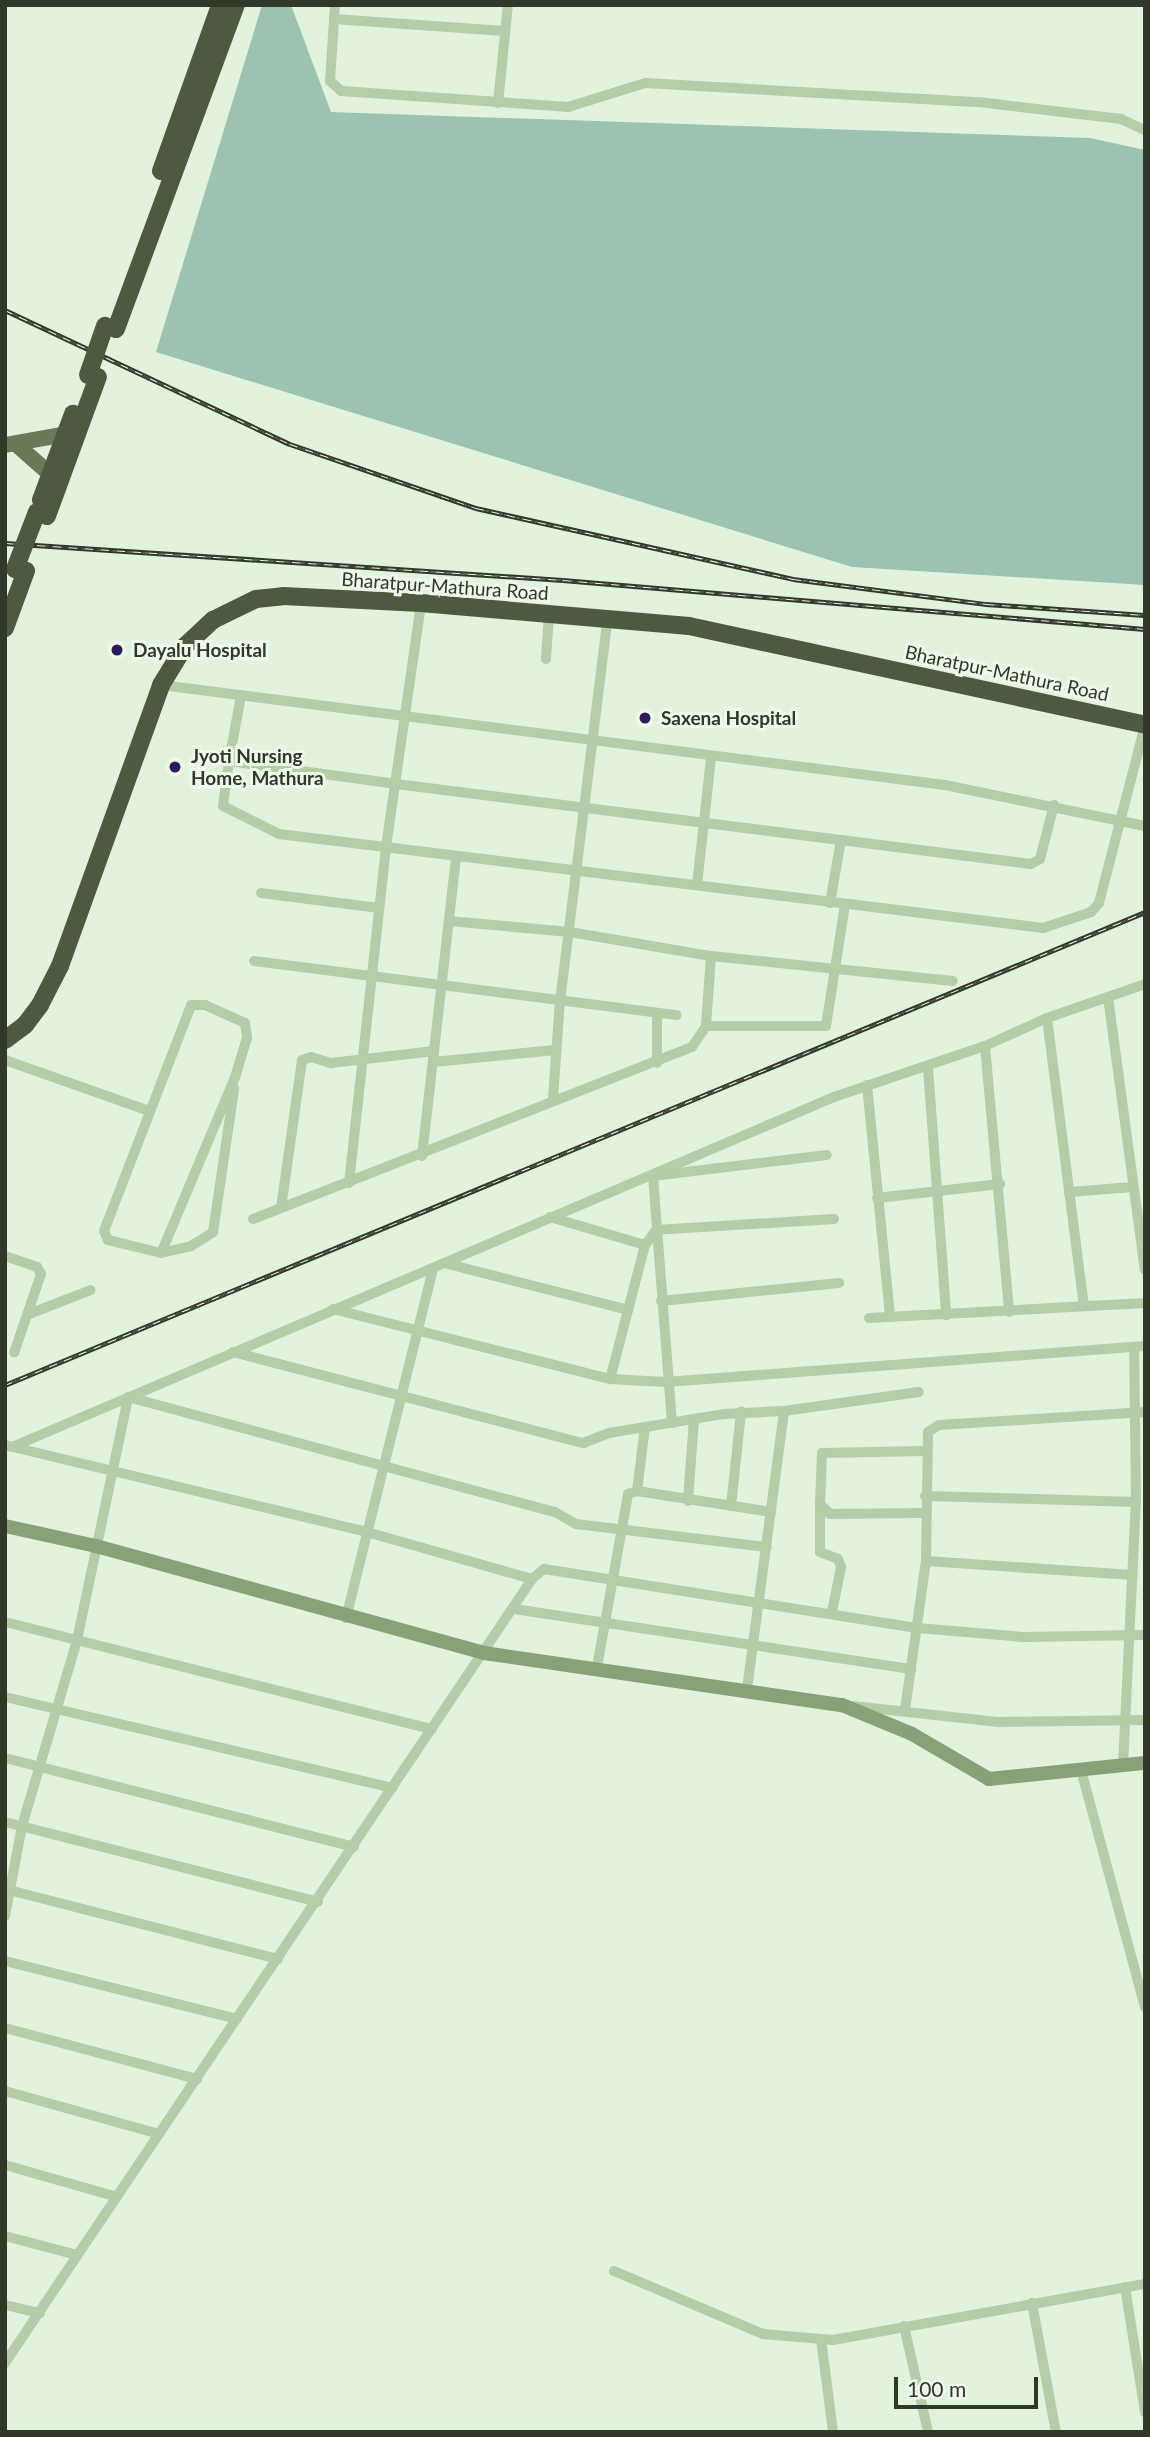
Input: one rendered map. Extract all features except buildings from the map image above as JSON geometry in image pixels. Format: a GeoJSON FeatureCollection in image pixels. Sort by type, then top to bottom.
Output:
{"type":"FeatureCollection","features":[{"type":"Feature","properties":{"kind":"highway"},"geometry":{"type":"LineString","coordinates":[[111,327],[220,5]]}},
{"type":"Feature","properties":{"kind":"highway"},"geometry":{"type":"LineString","coordinates":[[5,628],[21,570],[111,327],[236,5]]}},
{"type":"Feature","properties":{"kind":"highway"},"geometry":{"type":"LineString","coordinates":[[42,514],[51,475],[93,376]]}},
{"type":"Feature","properties":{"kind":"highway"},"geometry":{"type":"LineString","coordinates":[[5,596],[21,570]]}},
{"type":"Feature","properties":{"kind":"highway","name":"Bharatpur-Mathura Road"},"geometry":{"type":"LineString","coordinates":[[5,1040],[25,1025],[40,1005],[60,966],[161,685],[185,646],[213,620],[256,599],[283,596],[421,603],[608,618],[722,631],[1145,725]]}},
{"type":"Feature","properties":{"kind":"main road"},"geometry":{"type":"LineString","coordinates":[[11,445],[66,435]]}},
{"type":"Feature","properties":{"kind":"main road"},"geometry":{"type":"LineString","coordinates":[[11,445],[51,475]]}},
{"type":"Feature","properties":{"kind":"street"},"geometry":{"type":"LineString","coordinates":[[335,5],[334,88],[568,107],[645,83],[987,103],[1121,119],[1145,130]]}},
{"type":"Feature","properties":{"kind":"street"},"geometry":{"type":"LineString","coordinates":[[498,103],[508,5]]}},
{"type":"Feature","properties":{"kind":"street"},"geometry":{"type":"LineString","coordinates":[[334,19],[505,31]]}},
{"type":"Feature","properties":{"kind":"street"},"geometry":{"type":"LineString","coordinates":[[349,1183],[386,847],[421,603]]}},
{"type":"Feature","properties":{"kind":"street"},"geometry":{"type":"LineString","coordinates":[[546,659],[550,615]]}},
{"type":"Feature","properties":{"kind":"street"},"geometry":{"type":"LineString","coordinates":[[553,1098],[560,1001],[587,807],[608,618]]}},
{"type":"Feature","properties":{"kind":"street"},"geometry":{"type":"LineString","coordinates":[[161,685],[711,758],[945,785],[1054,805],[1145,826]]}},
{"type":"Feature","properties":{"kind":"street"},"geometry":{"type":"LineString","coordinates":[[241,696],[221,800],[230,814],[279,834],[577,868],[845,905],[1044,928],[1096,909],[1145,725]]}},
{"type":"Feature","properties":{"kind":"street"},"geometry":{"type":"LineString","coordinates":[[697,885],[711,758]]}},
{"type":"Feature","properties":{"kind":"street"},"geometry":{"type":"LineString","coordinates":[[229,761],[1031,864],[1040,859],[1054,805]]}},
{"type":"Feature","properties":{"kind":"street"},"geometry":{"type":"LineString","coordinates":[[830,903],[841,840]]}},
{"type":"Feature","properties":{"kind":"street"},"geometry":{"type":"LineString","coordinates":[[422,1156],[456,856]]}},
{"type":"Feature","properties":{"kind":"street"},"geometry":{"type":"LineString","coordinates":[[261,893],[379,908]]}},
{"type":"Feature","properties":{"kind":"street"},"geometry":{"type":"LineString","coordinates":[[706,1026],[826,1026],[845,905]]}},
{"type":"Feature","properties":{"kind":"street"},"geometry":{"type":"LineString","coordinates":[[449,921],[570,932],[712,956],[953,981]]}},
{"type":"Feature","properties":{"kind":"street"},"geometry":{"type":"LineString","coordinates":[[253,1219],[422,1156],[553,1098],[657,1063],[696,1044],[706,1026],[712,956]]}},
{"type":"Feature","properties":{"kind":"street"},"geometry":{"type":"LineString","coordinates":[[254,961],[441,988],[677,1016]]}},
{"type":"Feature","properties":{"kind":"street"},"geometry":{"type":"LineString","coordinates":[[9,1446],[867,1085],[928,1067],[985,1046],[1047,1018],[1145,984]]}},
{"type":"Feature","properties":{"kind":"street"},"geometry":{"type":"LineString","coordinates":[[1108,997],[1145,1270]]}},
{"type":"Feature","properties":{"kind":"street"},"geometry":{"type":"LineString","coordinates":[[161,1253],[236,1075],[247,1038],[245,1023],[195,1003],[188,1009],[105,1236],[161,1253],[191,1246],[213,1232],[236,1075]]}},
{"type":"Feature","properties":{"kind":"street"},"geometry":{"type":"LineString","coordinates":[[657,1013],[657,1063]]}},
{"type":"Feature","properties":{"kind":"street"},"geometry":{"type":"LineString","coordinates":[[1047,1018],[1084,1306]]}},
{"type":"Feature","properties":{"kind":"street"},"geometry":{"type":"LineString","coordinates":[[985,1046],[1000,1184],[1009,1312]]}},
{"type":"Feature","properties":{"kind":"street"},"geometry":{"type":"LineString","coordinates":[[281,1208],[300,1063],[311,1057],[331,1063],[555,1049]]}},
{"type":"Feature","properties":{"kind":"street"},"geometry":{"type":"LineString","coordinates":[[5,1060],[149,1111]]}},
{"type":"Feature","properties":{"kind":"street"},"geometry":{"type":"LineString","coordinates":[[928,1067],[946,1314]]}},
{"type":"Feature","properties":{"kind":"street"},"geometry":{"type":"LineString","coordinates":[[867,1085],[890,1316]]}},
{"type":"Feature","properties":{"kind":"street"},"geometry":{"type":"LineString","coordinates":[[653,1176],[827,1155]]}},
{"type":"Feature","properties":{"kind":"street"},"geometry":{"type":"LineString","coordinates":[[653,1176],[666,1382],[672,1423]]}},
{"type":"Feature","properties":{"kind":"street"},"geometry":{"type":"LineString","coordinates":[[877,1198],[1000,1184]]}},
{"type":"Feature","properties":{"kind":"street"},"geometry":{"type":"LineString","coordinates":[[1069,1192],[1133,1187]]}},
{"type":"Feature","properties":{"kind":"street"},"geometry":{"type":"LineString","coordinates":[[550,1217],[645,1245]]}},
{"type":"Feature","properties":{"kind":"street"},"geometry":{"type":"LineString","coordinates":[[656,1230],[834,1219]]}},
{"type":"Feature","properties":{"kind":"street"},"geometry":{"type":"LineString","coordinates":[[610,1379],[645,1245],[656,1230]]}},
{"type":"Feature","properties":{"kind":"street"},"geometry":{"type":"LineString","coordinates":[[5,1256],[37,1267],[41,1274],[14,1353]]}},
{"type":"Feature","properties":{"kind":"street"},"geometry":{"type":"LineString","coordinates":[[444,1264],[628,1310]]}},
{"type":"Feature","properties":{"kind":"street"},"geometry":{"type":"LineString","coordinates":[[346,1618],[433,1268]]}},
{"type":"Feature","properties":{"kind":"street"},"geometry":{"type":"LineString","coordinates":[[661,1301],[839,1283]]}},
{"type":"Feature","properties":{"kind":"street"},"geometry":{"type":"LineString","coordinates":[[29,1314],[91,1290]]}},
{"type":"Feature","properties":{"kind":"street"},"geometry":{"type":"LineString","coordinates":[[869,1318],[1145,1303]]}},
{"type":"Feature","properties":{"kind":"street"},"geometry":{"type":"LineString","coordinates":[[334,1309],[416,1333],[610,1379],[666,1382],[1139,1346],[1141,1476],[1136,1502],[1123,1765]]}},
{"type":"Feature","properties":{"kind":"street"},"geometry":{"type":"LineString","coordinates":[[233,1352],[401,1399],[583,1443],[609,1433],[694,1419],[741,1412],[784,1411],[919,1392]]}},
{"type":"Feature","properties":{"kind":"street"},"geometry":{"type":"LineString","coordinates":[[128,1397],[555,1512],[576,1524],[618,1532],[767,1546]]}},
{"type":"Feature","properties":{"kind":"street"},"geometry":{"type":"LineString","coordinates":[[5,1916],[22,1826],[59,1711],[77,1640],[128,1397]]}},
{"type":"Feature","properties":{"kind":"street"},"geometry":{"type":"LineString","coordinates":[[747,1689],[784,1411]]}},
{"type":"Feature","properties":{"kind":"street"},"geometry":{"type":"LineString","coordinates":[[731,1506],[741,1412]]}},
{"type":"Feature","properties":{"kind":"street"},"geometry":{"type":"LineString","coordinates":[[905,1710],[926,1561],[925,1451],[928,1433],[939,1425],[1141,1413]]}},
{"type":"Feature","properties":{"kind":"street"},"geometry":{"type":"LineString","coordinates":[[688,1501],[694,1419]]}},
{"type":"Feature","properties":{"kind":"street"},"geometry":{"type":"LineString","coordinates":[[637,1491],[645,1427]]}},
{"type":"Feature","properties":{"kind":"street"},"geometry":{"type":"LineString","coordinates":[[9,1446],[367,1532],[532,1579]]}},
{"type":"Feature","properties":{"kind":"street"},"geometry":{"type":"LineString","coordinates":[[832,1612],[841,1567],[838,1559],[820,1552],[822,1453],[925,1451]]}},
{"type":"Feature","properties":{"kind":"street"},"geometry":{"type":"LineString","coordinates":[[597,1667],[624,1500],[637,1491],[771,1512]]}},
{"type":"Feature","properties":{"kind":"street"},"geometry":{"type":"LineString","coordinates":[[925,1496],[1136,1502]]}},
{"type":"Feature","properties":{"kind":"street"},"geometry":{"type":"LineString","coordinates":[[820,1508],[841,1515],[925,1513]]}},
{"type":"Feature","properties":{"kind":"street"},"geometry":{"type":"LineString","coordinates":[[5,1526],[96,1546],[346,1618],[484,1653],[597,1667],[842,1705],[999,1722],[1145,1720]]}},
{"type":"Feature","properties":{"kind":"street"},"geometry":{"type":"LineString","coordinates":[[926,1561],[1133,1575]]}},
{"type":"Feature","properties":{"kind":"street"},"geometry":{"type":"LineString","coordinates":[[5,2363],[318,1902],[532,1579],[547,1568],[612,1576],[918,1628],[1023,1637],[1129,1638],[1145,1635]]}},
{"type":"Feature","properties":{"kind":"street"},"geometry":{"type":"LineString","coordinates":[[1133,1595],[1145,1594]]}},
{"type":"Feature","properties":{"kind":"street"},"geometry":{"type":"LineString","coordinates":[[514,1609],[754,1643],[911,1669]]}},
{"type":"Feature","properties":{"kind":"street"},"geometry":{"type":"LineString","coordinates":[[5,1622],[432,1729]]}},
{"type":"Feature","properties":{"kind":"street"},"geometry":{"type":"LineString","coordinates":[[5,1697],[392,1788]]}},
{"type":"Feature","properties":{"kind":"street"},"geometry":{"type":"LineString","coordinates":[[842,1705],[912,1734],[989,1779],[1145,1763]]}},
{"type":"Feature","properties":{"kind":"street"},"geometry":{"type":"LineString","coordinates":[[5,1758],[354,1847]]}},
{"type":"Feature","properties":{"kind":"street"},"geometry":{"type":"LineString","coordinates":[[1081,1770],[1145,2008]]}},
{"type":"Feature","properties":{"kind":"street"},"geometry":{"type":"LineString","coordinates":[[5,1822],[318,1902]]}},
{"type":"Feature","properties":{"kind":"street"},"geometry":{"type":"LineString","coordinates":[[9,1890],[278,1959]]}},
{"type":"Feature","properties":{"kind":"street"},"geometry":{"type":"LineString","coordinates":[[5,1961],[237,2019]]}},
{"type":"Feature","properties":{"kind":"street"},"geometry":{"type":"LineString","coordinates":[[5,2028],[197,2079]]}},
{"type":"Feature","properties":{"kind":"street"},"geometry":{"type":"LineString","coordinates":[[5,2091],[159,2134]]}},
{"type":"Feature","properties":{"kind":"street"},"geometry":{"type":"LineString","coordinates":[[5,2165],[117,2197]]}},
{"type":"Feature","properties":{"kind":"street"},"geometry":{"type":"LineString","coordinates":[[5,2236],[77,2255]]}},
{"type":"Feature","properties":{"kind":"street"},"geometry":{"type":"LineString","coordinates":[[614,2272],[763,2334],[821,2339],[1145,2284]]}},
{"type":"Feature","properties":{"kind":"street"},"geometry":{"type":"LineString","coordinates":[[1125,2287],[1145,2412]]}},
{"type":"Feature","properties":{"kind":"street"},"geometry":{"type":"LineString","coordinates":[[1032,2303],[1056,2432]]}},
{"type":"Feature","properties":{"kind":"street"},"geometry":{"type":"LineString","coordinates":[[5,2305],[40,2313]]}},
{"type":"Feature","properties":{"kind":"street"},"geometry":{"type":"LineString","coordinates":[[904,2326],[928,2432]]}},
{"type":"Feature","properties":{"kind":"street"},"geometry":{"type":"LineString","coordinates":[[821,2339],[834,2432]]}},
{"type":"Feature","properties":{"kind":"green space"},"geometry":{"type":"Polygon","coordinates":[[[262,5],[291,5],[331,112],[1090,138],[1145,150],[1145,585],[852,567],[156,352],[262,5]]]}},
{"type":"Feature","properties":{"kind":"railway"},"geometry":{"type":"LineString","coordinates":[[5,310],[290,444],[476,508],[793,579],[986,604],[1145,615]]}},
{"type":"Feature","properties":{"kind":"railway"},"geometry":{"type":"LineString","coordinates":[[5,543],[563,580],[1145,629]]}},
{"type":"Feature","properties":{"kind":"railway"},"geometry":{"type":"LineString","coordinates":[[5,1385],[1145,912]]}},
{"type":"Feature","properties":{"kind":"place","name":"Dayalu Hospital"},"geometry":{"type":"Point","coordinates":[117,650]}},
{"type":"Feature","properties":{"kind":"place","name":"Saxena Hospital"},"geometry":{"type":"Point","coordinates":[645,718]}},
{"type":"Feature","properties":{"kind":"place","name":"Jyoti Nursing Home, Mathura"},"geometry":{"type":"Point","coordinates":[175,767]}}]}
